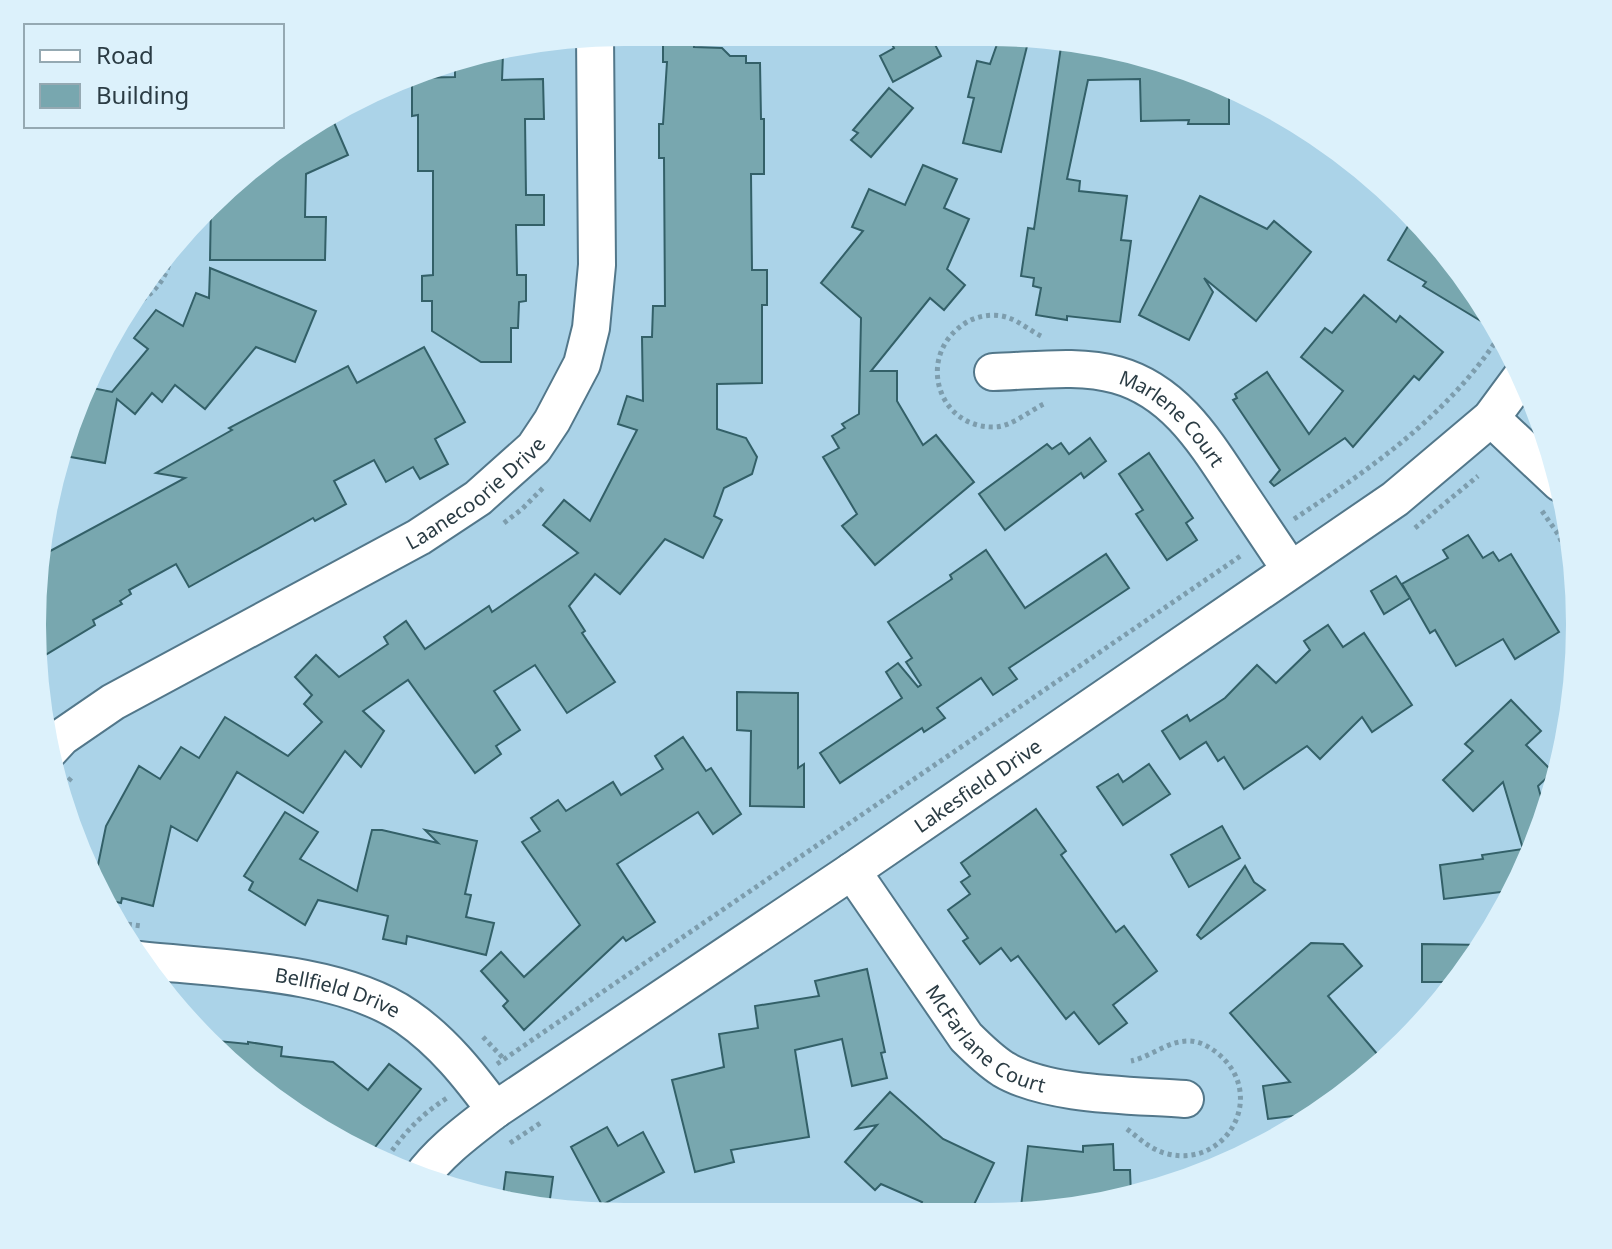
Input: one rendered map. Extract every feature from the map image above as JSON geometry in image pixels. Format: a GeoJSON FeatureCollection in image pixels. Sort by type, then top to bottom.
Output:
{"type":"FeatureCollection","features":[{"type":"Feature","properties":{"kind":"street","name":"Laanecoorie Drive"},"geometry":{"type":"LineString","coordinates":[[61,755],[62,737],[113,702],[438,525],[478,498],[534,448],[582,364],[591,328],[597,265],[595,47]]}},
{"type":"Feature","properties":{"kind":"street","name":"Marlene Court"},"geometry":{"type":"LineString","coordinates":[[993,372],[1101,372],[1127,379],[1154,392],[1170,403],[1202,437],[1290,569]]}},
{"type":"Feature","properties":{"kind":"street","name":"Lakesfield Drive"},"geometry":{"type":"LineString","coordinates":[[428,1168],[460,1137],[495,1110],[852,871],[1395,499],[1491,418],[1514,387]]}},
{"type":"Feature","properties":{"kind":"street"},"geometry":{"type":"LineString","coordinates":[[1491,418],[1547,493]]}},
{"type":"Feature","properties":{"kind":"street","name":"McFarlane Court"},"geometry":{"type":"LineString","coordinates":[[852,871],[966,1037],[984,1055],[1006,1070],[1052,1087],[1185,1099]]}},
{"type":"Feature","properties":{"kind":"street","name":"Bellfield Drive"},"geometry":{"type":"LineString","coordinates":[[155,962],[310,980],[358,993],[406,1016],[426,1032],[464,1068],[495,1110]]}},
{"type":"Feature","properties":{"kind":"path"},"geometry":{"type":"LineString","coordinates":[[151,293],[167,270]]}},
{"type":"Feature","properties":{"kind":"path"},"geometry":{"type":"LineString","coordinates":[[1281,528],[1366,472],[1429,421],[1462,386],[1493,344]]}},
{"type":"Feature","properties":{"kind":"path"},"geometry":{"type":"LineString","coordinates":[[499,526],[522,509],[550,481]]}},
{"type":"Feature","properties":{"kind":"path"},"geometry":{"type":"LineString","coordinates":[[1547,493],[1559,536]]}},
{"type":"Feature","properties":{"kind":"path"},"geometry":{"type":"LineString","coordinates":[[492,1068],[1253,548]]}},
{"type":"Feature","properties":{"kind":"path"},"geometry":{"type":"LineString","coordinates":[[1119,1124],[1152,1149],[1168,1154],[1199,1153],[1215,1146],[1228,1134],[1236,1121],[1242,1092],[1239,1079],[1231,1067],[1200,1043],[1187,1041],[1133,1061],[1120,1061]]}},
{"type":"Feature","properties":{"kind":"path"},"geometry":{"type":"LineString","coordinates":[[437,1088],[445,1099]]}},
{"type":"Feature","properties":{"kind":"path"},"geometry":{"type":"LineString","coordinates":[[390,1153],[402,1134],[455,1093]]}},
{"type":"Feature","properties":{"kind":"building"},"geometry":{"type":"Polygon","coordinates":[[[663,46],[694,46],[722,48],[730,56],[746,56],[746,63],[760,63],[764,174],[751,174],[752,270],[767,270],[767,305],[762,305],[762,383],[717,384],[717,429],[746,438],[757,457],[752,474],[724,488],[714,516],[722,520],[703,558],[665,539],[620,594],[595,574],[569,606],[585,631],[582,633],[615,682],[567,713],[535,665],[494,691],[520,730],[496,746],[501,754],[475,773],[408,680],[363,711],[384,731],[361,767],[345,751],[303,813],[237,772],[197,841],[171,826],[153,906],[122,898],[121,903],[118,902],[98,864],[106,826],[139,766],[160,779],[181,747],[199,758],[225,717],[288,756],[322,722],[304,704],[312,695],[295,677],[316,655],[339,677],[388,644],[384,637],[406,621],[425,649],[489,606],[492,612],[578,553],[543,525],[564,500],[590,521],[637,430],[618,424],[627,396],[643,401],[642,337],[652,337],[653,306],[665,306],[664,158],[659,158],[659,124],[663,124],[667,62],[663,62],[663,46]]]}},
{"type":"Feature","properties":{"kind":"building"},"geometry":{"type":"Polygon","coordinates":[[[936,46],[941,56],[893,82],[880,56],[894,48],[936,46]]]}},
{"type":"Feature","properties":{"kind":"building"},"geometry":{"type":"Polygon","coordinates":[[[996,46],[1027,47],[1001,152],[963,143],[974,98],[968,97],[977,61],[990,64],[996,46]]]}},
{"type":"Feature","properties":{"kind":"building"},"geometry":{"type":"Polygon","coordinates":[[[1060,51],[1137,66],[1229,99],[1229,124],[1188,124],[1189,120],[1141,121],[1140,79],[1088,80],[1067,179],[1080,181],[1079,191],[1127,196],[1121,240],[1131,241],[1120,322],[1067,316],[1067,320],[1036,315],[1041,288],[1033,286],[1034,278],[1021,276],[1028,228],[1034,229],[1060,51]]]}},
{"type":"Feature","properties":{"kind":"building"},"geometry":{"type":"Polygon","coordinates":[[[503,59],[502,80],[543,79],[544,119],[525,119],[526,195],[544,195],[544,225],[516,225],[517,275],[526,275],[526,301],[519,302],[518,328],[511,328],[511,362],[481,362],[432,331],[432,301],[422,301],[422,276],[433,275],[433,171],[418,171],[418,115],[412,116],[412,87],[438,77],[455,77],[455,72],[503,59]]]}},
{"type":"Feature","properties":{"kind":"building"},"geometry":{"type":"Polygon","coordinates":[[[889,88],[913,108],[871,157],[851,140],[858,133],[853,130],[889,88]]]}},
{"type":"Feature","properties":{"kind":"building"},"geometry":{"type":"Polygon","coordinates":[[[335,124],[348,155],[306,174],[305,217],[326,217],[325,260],[210,260],[211,220],[215,215],[272,166],[335,124]]]}},
{"type":"Feature","properties":{"kind":"building"},"geometry":{"type":"Polygon","coordinates":[[[923,165],[957,179],[944,208],[969,219],[947,269],[965,285],[944,310],[930,298],[871,371],[897,371],[897,401],[923,445],[936,435],[974,482],[875,565],[842,526],[857,514],[823,457],[839,448],[832,436],[845,428],[842,424],[859,414],[861,318],[821,283],[863,231],[852,227],[869,189],[905,205],[923,165]]]}},
{"type":"Feature","properties":{"kind":"building"},"geometry":{"type":"Polygon","coordinates":[[[1200,196],[1267,229],[1274,221],[1311,252],[1256,321],[1204,278],[1213,292],[1189,340],[1139,315],[1200,196]]]}},
{"type":"Feature","properties":{"kind":"building"},"geometry":{"type":"Polygon","coordinates":[[[1408,227],[1446,272],[1479,320],[1423,286],[1426,282],[1388,260],[1408,227]]]}},
{"type":"Feature","properties":{"kind":"building"},"geometry":{"type":"Polygon","coordinates":[[[210,268],[316,311],[295,362],[256,347],[205,409],[175,385],[162,402],[152,393],[135,414],[117,399],[105,463],[71,457],[97,389],[112,392],[148,349],[134,338],[156,310],[183,326],[196,293],[209,298],[210,268]]]}},
{"type":"Feature","properties":{"kind":"building"},"geometry":{"type":"Polygon","coordinates":[[[1364,295],[1396,322],[1400,316],[1443,352],[1419,380],[1414,376],[1353,447],[1345,438],[1274,486],[1270,482],[1280,470],[1233,400],[1237,398],[1235,394],[1267,372],[1309,434],[1343,391],[1301,357],[1325,328],[1332,333],[1364,295]]]}},
{"type":"Feature","properties":{"kind":"building"},"geometry":{"type":"Polygon","coordinates":[[[424,347],[465,422],[435,439],[448,464],[420,479],[413,467],[386,482],[374,460],[334,481],[346,504],[315,521],[313,518],[189,587],[176,564],[129,590],[131,594],[120,601],[122,604],[93,620],[95,625],[47,654],[47,587],[51,551],[185,478],[156,473],[232,430],[229,428],[348,366],[357,383],[424,347]]]}},
{"type":"Feature","properties":{"kind":"building"},"geometry":{"type":"Polygon","coordinates":[[[1090,438],[1106,461],[1084,478],[1081,473],[1005,530],[979,494],[1047,444],[1052,449],[1061,443],[1069,454],[1090,438]]]}},
{"type":"Feature","properties":{"kind":"building"},"geometry":{"type":"Polygon","coordinates":[[[1149,453],[1193,518],[1186,523],[1197,540],[1167,560],[1136,514],[1143,510],[1119,474],[1149,453]]]}},
{"type":"Feature","properties":{"kind":"building"},"geometry":{"type":"Polygon","coordinates":[[[1468,535],[1483,558],[1493,552],[1499,561],[1511,554],[1559,632],[1515,659],[1503,639],[1456,666],[1435,630],[1430,633],[1402,584],[1448,558],[1443,550],[1468,535]]]}},
{"type":"Feature","properties":{"kind":"building"},"geometry":{"type":"Polygon","coordinates":[[[986,550],[1025,608],[1106,554],[1129,588],[1009,668],[1017,679],[993,695],[981,678],[937,708],[945,718],[924,732],[922,728],[840,783],[820,753],[902,698],[886,672],[898,663],[918,687],[921,685],[906,662],[912,658],[888,622],[952,579],[950,575],[986,550]]]}},
{"type":"Feature","properties":{"kind":"building"},"geometry":{"type":"Polygon","coordinates":[[[1396,576],[1410,598],[1384,614],[1371,591],[1396,576]]]}},
{"type":"Feature","properties":{"kind":"building"},"geometry":{"type":"Polygon","coordinates":[[[1328,625],[1343,647],[1364,633],[1412,705],[1372,732],[1362,717],[1320,759],[1307,746],[1244,789],[1224,757],[1218,761],[1206,742],[1180,759],[1162,731],[1187,715],[1190,721],[1225,698],[1257,665],[1276,683],[1310,650],[1304,641],[1328,625]]]}},
{"type":"Feature","properties":{"kind":"building"},"geometry":{"type":"Polygon","coordinates":[[[737,692],[798,693],[798,768],[804,764],[804,807],[750,806],[751,731],[737,730],[737,692]]]}},
{"type":"Feature","properties":{"kind":"building"},"geometry":{"type":"Polygon","coordinates":[[[1511,700],[1541,731],[1526,745],[1548,767],[1544,780],[1538,786],[1540,793],[1522,846],[1503,782],[1473,811],[1443,780],[1473,751],[1465,744],[1511,700]]]}},
{"type":"Feature","properties":{"kind":"building"},"geometry":{"type":"Polygon","coordinates":[[[683,737],[706,771],[711,768],[741,814],[713,834],[698,812],[617,864],[655,922],[626,941],[623,937],[524,1030],[503,1006],[508,1001],[481,971],[501,952],[524,977],[580,925],[522,842],[540,831],[531,818],[558,800],[566,811],[613,782],[621,795],[663,769],[655,756],[683,737]]]}},
{"type":"Feature","properties":{"kind":"building"},"geometry":{"type":"Polygon","coordinates":[[[1149,764],[1170,794],[1123,825],[1097,787],[1118,774],[1123,782],[1149,764]]]}},
{"type":"Feature","properties":{"kind":"building"},"geometry":{"type":"Polygon","coordinates":[[[1036,809],[1066,851],[1061,855],[1116,932],[1124,926],[1157,971],[1113,1005],[1127,1023],[1099,1044],[1074,1012],[1066,1019],[1018,956],[1011,961],[1001,948],[980,964],[963,941],[968,938],[948,910],[970,894],[961,882],[970,876],[961,863],[1036,809]]]}},
{"type":"Feature","properties":{"kind":"building"},"geometry":{"type":"Polygon","coordinates":[[[285,812],[318,832],[300,859],[357,891],[372,830],[438,843],[425,830],[477,841],[465,894],[471,895],[466,917],[494,923],[486,955],[407,936],[406,944],[383,939],[388,916],[318,900],[305,925],[249,890],[253,882],[244,876],[285,812]]]}},
{"type":"Feature","properties":{"kind":"building"},"geometry":{"type":"Polygon","coordinates":[[[1222,826],[1240,858],[1189,887],[1171,855],[1222,826]]]}},
{"type":"Feature","properties":{"kind":"building"},"geometry":{"type":"Polygon","coordinates":[[[1520,849],[1500,892],[1444,899],[1440,865],[1483,859],[1482,855],[1520,849]]]}},
{"type":"Feature","properties":{"kind":"building"},"geometry":{"type":"Polygon","coordinates":[[[1245,866],[1254,882],[1265,890],[1201,939],[1197,935],[1245,866]]]}},
{"type":"Feature","properties":{"kind":"building"},"geometry":{"type":"Polygon","coordinates":[[[1311,943],[1343,944],[1362,966],[1328,996],[1376,1053],[1309,1106],[1292,1116],[1268,1119],[1263,1086],[1290,1082],[1230,1013],[1311,943]]]}},
{"type":"Feature","properties":{"kind":"building"},"geometry":{"type":"Polygon","coordinates":[[[1422,944],[1470,945],[1442,982],[1422,982],[1422,944]]]}},
{"type":"Feature","properties":{"kind":"building"},"geometry":{"type":"Polygon","coordinates":[[[867,969],[885,1052],[881,1053],[887,1078],[852,1086],[842,1039],[795,1050],[809,1137],[731,1150],[734,1162],[695,1172],[672,1080],[724,1067],[719,1034],[758,1028],[755,1006],[819,996],[815,981],[867,969]]]}},
{"type":"Feature","properties":{"kind":"building"},"geometry":{"type":"Polygon","coordinates":[[[224,1042],[282,1047],[281,1056],[333,1062],[368,1090],[389,1064],[421,1089],[376,1146],[303,1106],[224,1042]]]}},
{"type":"Feature","properties":{"kind":"building"},"geometry":{"type":"Polygon","coordinates":[[[890,1092],[943,1139],[994,1163],[975,1203],[922,1203],[881,1184],[875,1190],[845,1162],[877,1125],[856,1129],[890,1092]]]}},
{"type":"Feature","properties":{"kind":"building"},"geometry":{"type":"Polygon","coordinates":[[[607,1127],[618,1146],[643,1132],[664,1172],[607,1203],[601,1202],[571,1147],[607,1127]]]}},
{"type":"Feature","properties":{"kind":"building"},"geometry":{"type":"Polygon","coordinates":[[[1113,1144],[1114,1170],[1130,1170],[1131,1185],[1063,1198],[1022,1202],[1028,1146],[1083,1152],[1083,1146],[1113,1144]]]}},
{"type":"Feature","properties":{"kind":"building"},"geometry":{"type":"Polygon","coordinates":[[[506,1172],[553,1177],[550,1198],[504,1190],[506,1172]]]}}]}
